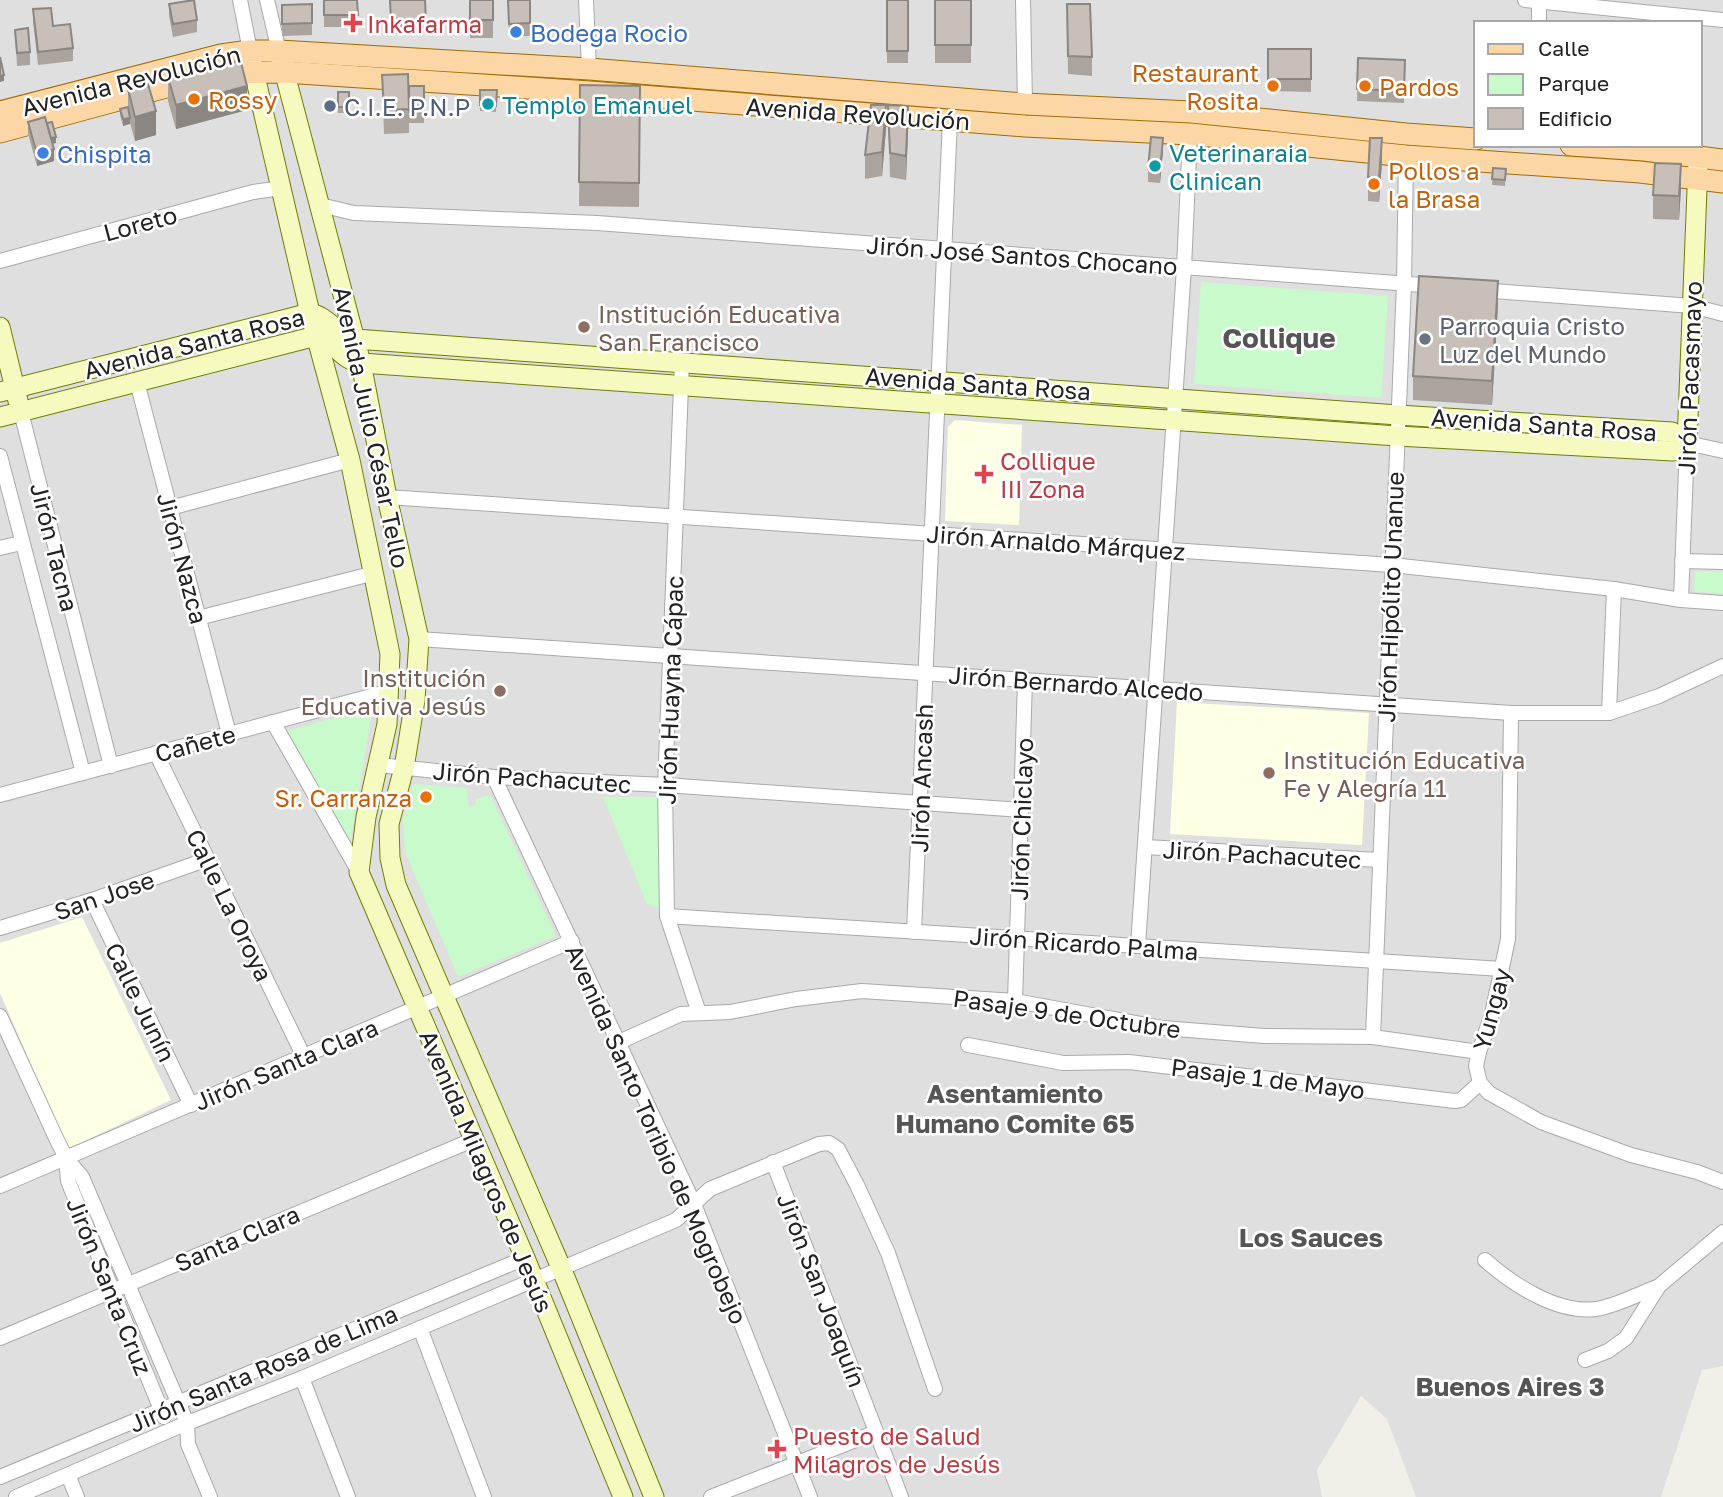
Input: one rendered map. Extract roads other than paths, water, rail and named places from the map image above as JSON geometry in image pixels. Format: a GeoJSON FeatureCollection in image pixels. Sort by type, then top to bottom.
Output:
{"type":"FeatureCollection","features":[{"type":"Feature","properties":{"kind":"main road","name":"Avenida Revolución"},"geometry":{"type":"LineString","coordinates":[[0,112],[221,55],[252,62],[589,69],[1025,104],[1191,112],[1474,139]]}},
{"type":"Feature","properties":{"kind":"main road","name":"Avenida Revolución"},"geometry":{"type":"LineString","coordinates":[[0,132],[252,62]]}},
{"type":"Feature","properties":{"kind":"main road","name":"Avenida Revolución"},"geometry":{"type":"LineString","coordinates":[[281,62],[590,92],[1025,126],[1190,134],[1406,156],[1640,172],[1723,182]]}},
{"type":"Feature","properties":{"kind":"main road"},"geometry":{"type":"LineString","coordinates":[[1594,147],[1723,160]]}},
{"type":"Feature","properties":{"kind":"street","name":"Avenida Julio César Tello"},"geometry":{"type":"LineString","coordinates":[[240,0],[310,313],[350,460],[390,654],[390,691],[379,765],[362,845]]}},
{"type":"Feature","properties":{"kind":"street","name":"Avenida Julio César Tello"},"geometry":{"type":"LineString","coordinates":[[267,0],[361,363],[387,497],[419,639],[415,700],[404,768],[389,824],[390,858]]}},
{"type":"Feature","properties":{"kind":"street"},"geometry":{"type":"LineString","coordinates":[[586,0],[589,69]]}},
{"type":"Feature","properties":{"kind":"street"},"geometry":{"type":"LineString","coordinates":[[1023,0],[1025,104]]}},
{"type":"Feature","properties":{"kind":"street"},"geometry":{"type":"LineString","coordinates":[[1539,21],[1534,0],[1723,20]]}},
{"type":"Feature","properties":{"kind":"street","name":"Jirón Ancash"},"geometry":{"type":"LineString","coordinates":[[914,932],[950,120]]}},
{"type":"Feature","properties":{"kind":"street"},"geometry":{"type":"LineString","coordinates":[[1138,946],[1184,268],[1190,134]]}},
{"type":"Feature","properties":{"kind":"street","name":"Jirón Hipólito Unanue"},"geometry":{"type":"LineString","coordinates":[[1373,1037],[1404,284],[1406,156]]}},
{"type":"Feature","properties":{"kind":"street","name":"Jirón Pacasmayo"},"geometry":{"type":"LineString","coordinates":[[1681,600],[1699,156]]}},
{"type":"Feature","properties":{"kind":"street","name":"Loreto"},"geometry":{"type":"LineString","coordinates":[[0,261],[253,192],[281,188]]}},
{"type":"Feature","properties":{"kind":"street","name":"Jirón José Santos Chocano"},"geometry":{"type":"LineString","coordinates":[[320,205],[354,214],[597,223],[1445,287]]}},
{"type":"Feature","properties":{"kind":"street"},"geometry":{"type":"LineString","coordinates":[[1472,289],[1692,306],[1723,314]]}},
{"type":"Feature","properties":{"kind":"street","name":"Avenida Santa Rosa"},"geometry":{"type":"LineString","coordinates":[[0,417],[316,336],[325,338],[350,361],[361,363],[1397,436],[1673,451],[1688,443],[1672,432],[1398,415],[355,339],[345,336],[320,314],[310,313],[8,390]]}},
{"type":"Feature","properties":{"kind":"street","name":"Jirón Tacna"},"geometry":{"type":"LineString","coordinates":[[0,327],[8,390],[21,412],[111,766]]}},
{"type":"Feature","properties":{"kind":"street","name":"Jirón Huayna Cápac"},"geometry":{"type":"LineString","coordinates":[[682,362],[665,785],[667,916],[699,1013]]}},
{"type":"Feature","properties":{"kind":"street","name":"Jirón Nazca"},"geometry":{"type":"LineString","coordinates":[[137,382],[229,734]]}},
{"type":"Feature","properties":{"kind":"street"},"geometry":{"type":"LineString","coordinates":[[1688,443],[1723,451]]}},
{"type":"Feature","properties":{"kind":"street"},"geometry":{"type":"LineString","coordinates":[[0,456],[83,773]]}},
{"type":"Feature","properties":{"kind":"street"},"geometry":{"type":"LineString","coordinates":[[170,508],[350,460]]}},
{"type":"Feature","properties":{"kind":"street","name":"Jirón Arnaldo Márquez"},"geometry":{"type":"LineString","coordinates":[[387,497],[1392,565],[1723,603]]}},
{"type":"Feature","properties":{"kind":"street"},"geometry":{"type":"LineString","coordinates":[[0,548],[21,543]]}},
{"type":"Feature","properties":{"kind":"street"},"geometry":{"type":"LineString","coordinates":[[1682,561],[1723,562]]}},
{"type":"Feature","properties":{"kind":"street"},"geometry":{"type":"LineString","coordinates":[[198,618],[375,573]]}},
{"type":"Feature","properties":{"kind":"street"},"geometry":{"type":"LineString","coordinates":[[1609,713],[1614,589]]}},
{"type":"Feature","properties":{"kind":"street","name":"Jirón Bernardo Alcedo"},"geometry":{"type":"LineString","coordinates":[[419,639],[1511,713],[1609,713],[1659,696],[1723,666]]}},
{"type":"Feature","properties":{"kind":"street","name":"Jirón Chiclayo"},"geometry":{"type":"LineString","coordinates":[[1015,1001],[1025,680]]}},
{"type":"Feature","properties":{"kind":"street","name":"Cañete"},"geometry":{"type":"LineString","coordinates":[[0,795],[390,691]]}},
{"type":"Feature","properties":{"kind":"street","name":"Yungay"},"geometry":{"type":"LineString","coordinates":[[1511,713],[1508,939],[1492,1014],[1476,1066],[1480,1083],[1489,1093],[1541,1122],[1631,1155],[1698,1172],[1723,1182]]}},
{"type":"Feature","properties":{"kind":"street"},"geometry":{"type":"LineString","coordinates":[[273,722],[359,872]]}},
{"type":"Feature","properties":{"kind":"street","name":"Calle La Oroya"},"geometry":{"type":"LineString","coordinates":[[156,754],[304,1056]]}},
{"type":"Feature","properties":{"kind":"street","name":"Jirón Pachacutec"},"geometry":{"type":"LineString","coordinates":[[379,765],[494,777],[665,785],[1021,810]]}},
{"type":"Feature","properties":{"kind":"street","name":"Avenida Santo Toribio de Mogrobejo"},"geometry":{"type":"LineString","coordinates":[[494,777],[694,1204],[810,1497]]}},
{"type":"Feature","properties":{"kind":"street","name":"Avenida Milagros de Jesús"},"geometry":{"type":"LineString","coordinates":[[362,845],[359,872],[475,1139],[623,1497]]}},
{"type":"Feature","properties":{"kind":"street","name":"Jirón Pachacutec"},"geometry":{"type":"LineString","coordinates":[[1145,847],[1379,860]]}},
{"type":"Feature","properties":{"kind":"street","name":"Avenida Milagros de Jesús"},"geometry":{"type":"LineString","coordinates":[[390,858],[396,885],[562,1270],[654,1497]]}},
{"type":"Feature","properties":{"kind":"street","name":"San Jose"},"geometry":{"type":"LineString","coordinates":[[0,928],[92,900],[208,859]]}},
{"type":"Feature","properties":{"kind":"street","name":"Calle Junín"},"geometry":{"type":"LineString","coordinates":[[92,900],[191,1105]]}},
{"type":"Feature","properties":{"kind":"street","name":"Jirón Ricardo Palma"},"geometry":{"type":"LineString","coordinates":[[667,916],[1502,970]]}},
{"type":"Feature","properties":{"kind":"street","name":"Jirón Santa Clara"},"geometry":{"type":"LineString","coordinates":[[0,1186],[572,941]]}},
{"type":"Feature","properties":{"kind":"street","name":"Pasaje 9 de Octubre"},"geometry":{"type":"LineString","coordinates":[[620,1042],[681,1014],[730,1012],[862,991],[1015,1001],[1163,1028],[1264,1036],[1373,1037],[1479,1052]]}},
{"type":"Feature","properties":{"kind":"street","name":"Jirón Santa Cruz"},"geometry":{"type":"LineString","coordinates":[[0,1016],[66,1158],[82,1177],[187,1423],[188,1444],[210,1497]]}},
{"type":"Feature","properties":{"kind":"street","name":"Pasaje 1 de Mayo"},"geometry":{"type":"LineString","coordinates":[[968,1045],[1063,1063],[1129,1062],[1455,1101],[1461,1100],[1480,1083]]}},
{"type":"Feature","properties":{"kind":"street","name":"Santa Clara"},"geometry":{"type":"LineString","coordinates":[[0,1338],[475,1139]]}},
{"type":"Feature","properties":{"kind":"street","name":"Jirón Santa Rosa de Lima"},"geometry":{"type":"LineString","coordinates":[[16,1497],[676,1220],[710,1189],[819,1144],[829,1143],[838,1149],[888,1253],[935,1389]]}},
{"type":"Feature","properties":{"kind":"street","name":"Jirón Santa Cruz"},"geometry":{"type":"LineString","coordinates":[[66,1158],[68,1181],[160,1410],[171,1430],[188,1444]]}},
{"type":"Feature","properties":{"kind":"street","name":"Jirón San Joaquín"},"geometry":{"type":"LineString","coordinates":[[773,1162],[901,1497]]}},
{"type":"Feature","properties":{"kind":"street"},"geometry":{"type":"LineString","coordinates":[[1584,1360],[1608,1350],[1626,1338],[1658,1286],[1723,1232]]}},
{"type":"Feature","properties":{"kind":"street","name":"Jirón Santa Rosa de Lima"},"geometry":{"type":"LineString","coordinates":[[0,1477],[525,1258]]}},
{"type":"Feature","properties":{"kind":"street"},"geometry":{"type":"LineString","coordinates":[[1485,1260],[1522,1290],[1569,1307],[1586,1310],[1599,1308],[1658,1286]]}},
{"type":"Feature","properties":{"kind":"street"},"geometry":{"type":"LineString","coordinates":[[420,1328],[484,1497]]}},
{"type":"Feature","properties":{"kind":"street"},"geometry":{"type":"LineString","coordinates":[[302,1378],[348,1497]]}},
{"type":"Feature","properties":{"kind":"street"},"geometry":{"type":"LineString","coordinates":[[711,1497],[876,1432]]}},
{"type":"Feature","properties":{"kind":"street"},"geometry":{"type":"LineString","coordinates":[[68,1475],[77,1497]]}},
{"type":"Feature","properties":{"kind":"place","name":"Inkafarma"},"geometry":{"type":"Point","coordinates":[353,23]}},
{"type":"Feature","properties":{"kind":"place","name":"Bodega Rocio"},"geometry":{"type":"Point","coordinates":[516,32]}},
{"type":"Feature","properties":{"kind":"place","name":"Restaurant Rosita"},"geometry":{"type":"Point","coordinates":[1273,86]}},
{"type":"Feature","properties":{"kind":"place","name":"Pardos"},"geometry":{"type":"Point","coordinates":[1365,86]}},
{"type":"Feature","properties":{"kind":"place","name":"Rossy"},"geometry":{"type":"Point","coordinates":[194,99]}},
{"type":"Feature","properties":{"kind":"place","name":"Templo Emanuel"},"geometry":{"type":"Point","coordinates":[488,104]}},
{"type":"Feature","properties":{"kind":"place","name":"C.I.E. P.N.P"},"geometry":{"type":"Point","coordinates":[330,106]}},
{"type":"Feature","properties":{"kind":"place","name":"Chispita"},"geometry":{"type":"Point","coordinates":[43,153]}},
{"type":"Feature","properties":{"kind":"place","name":"Veterinaraia Clinican"},"geometry":{"type":"Point","coordinates":[1155,166]}},
{"type":"Feature","properties":{"kind":"place","name":"Pollos a la Brasa"},"geometry":{"type":"Point","coordinates":[1374,184]}},
{"type":"Feature","properties":{"kind":"place","name":"Institución Educativa San Francisco"},"geometry":{"type":"Point","coordinates":[584,327]}},
{"type":"Feature","properties":{"kind":"place","name":"Parroquia Cristo Luz del Mundo"},"geometry":{"type":"Point","coordinates":[1425,339]}},
{"type":"Feature","properties":{"kind":"place","name":"Collique III Zona"},"geometry":{"type":"Point","coordinates":[984,474]}},
{"type":"Feature","properties":{"kind":"place","name":"Institución Educativa Jesús"},"geometry":{"type":"Point","coordinates":[500,691]}},
{"type":"Feature","properties":{"kind":"place","name":"Institución Educativa Fe y Alegría 11"},"geometry":{"type":"Point","coordinates":[1269,773]}},
{"type":"Feature","properties":{"kind":"place","name":"Sr. Carranza"},"geometry":{"type":"Point","coordinates":[426,797]}},
{"type":"Feature","properties":{"kind":"place","name":"Puesto de Salud Milagros de Jesús"},"geometry":{"type":"Point","coordinates":[777,1449]}},
{"type":"Feature","properties":{"kind":"district","name":"Collique"},"geometry":{"type":"Point","coordinates":[1279,337]}},
{"type":"Feature","properties":{"kind":"district","name":"Asentamiento Humano Comite 65"},"geometry":{"type":"Point","coordinates":[1015,1108]}},
{"type":"Feature","properties":{"kind":"district","name":"Los Sauces"},"geometry":{"type":"Point","coordinates":[1311,1237]}},
{"type":"Feature","properties":{"kind":"district","name":"Buenos Aires 3"},"geometry":{"type":"Point","coordinates":[1510,1386]}}]}
